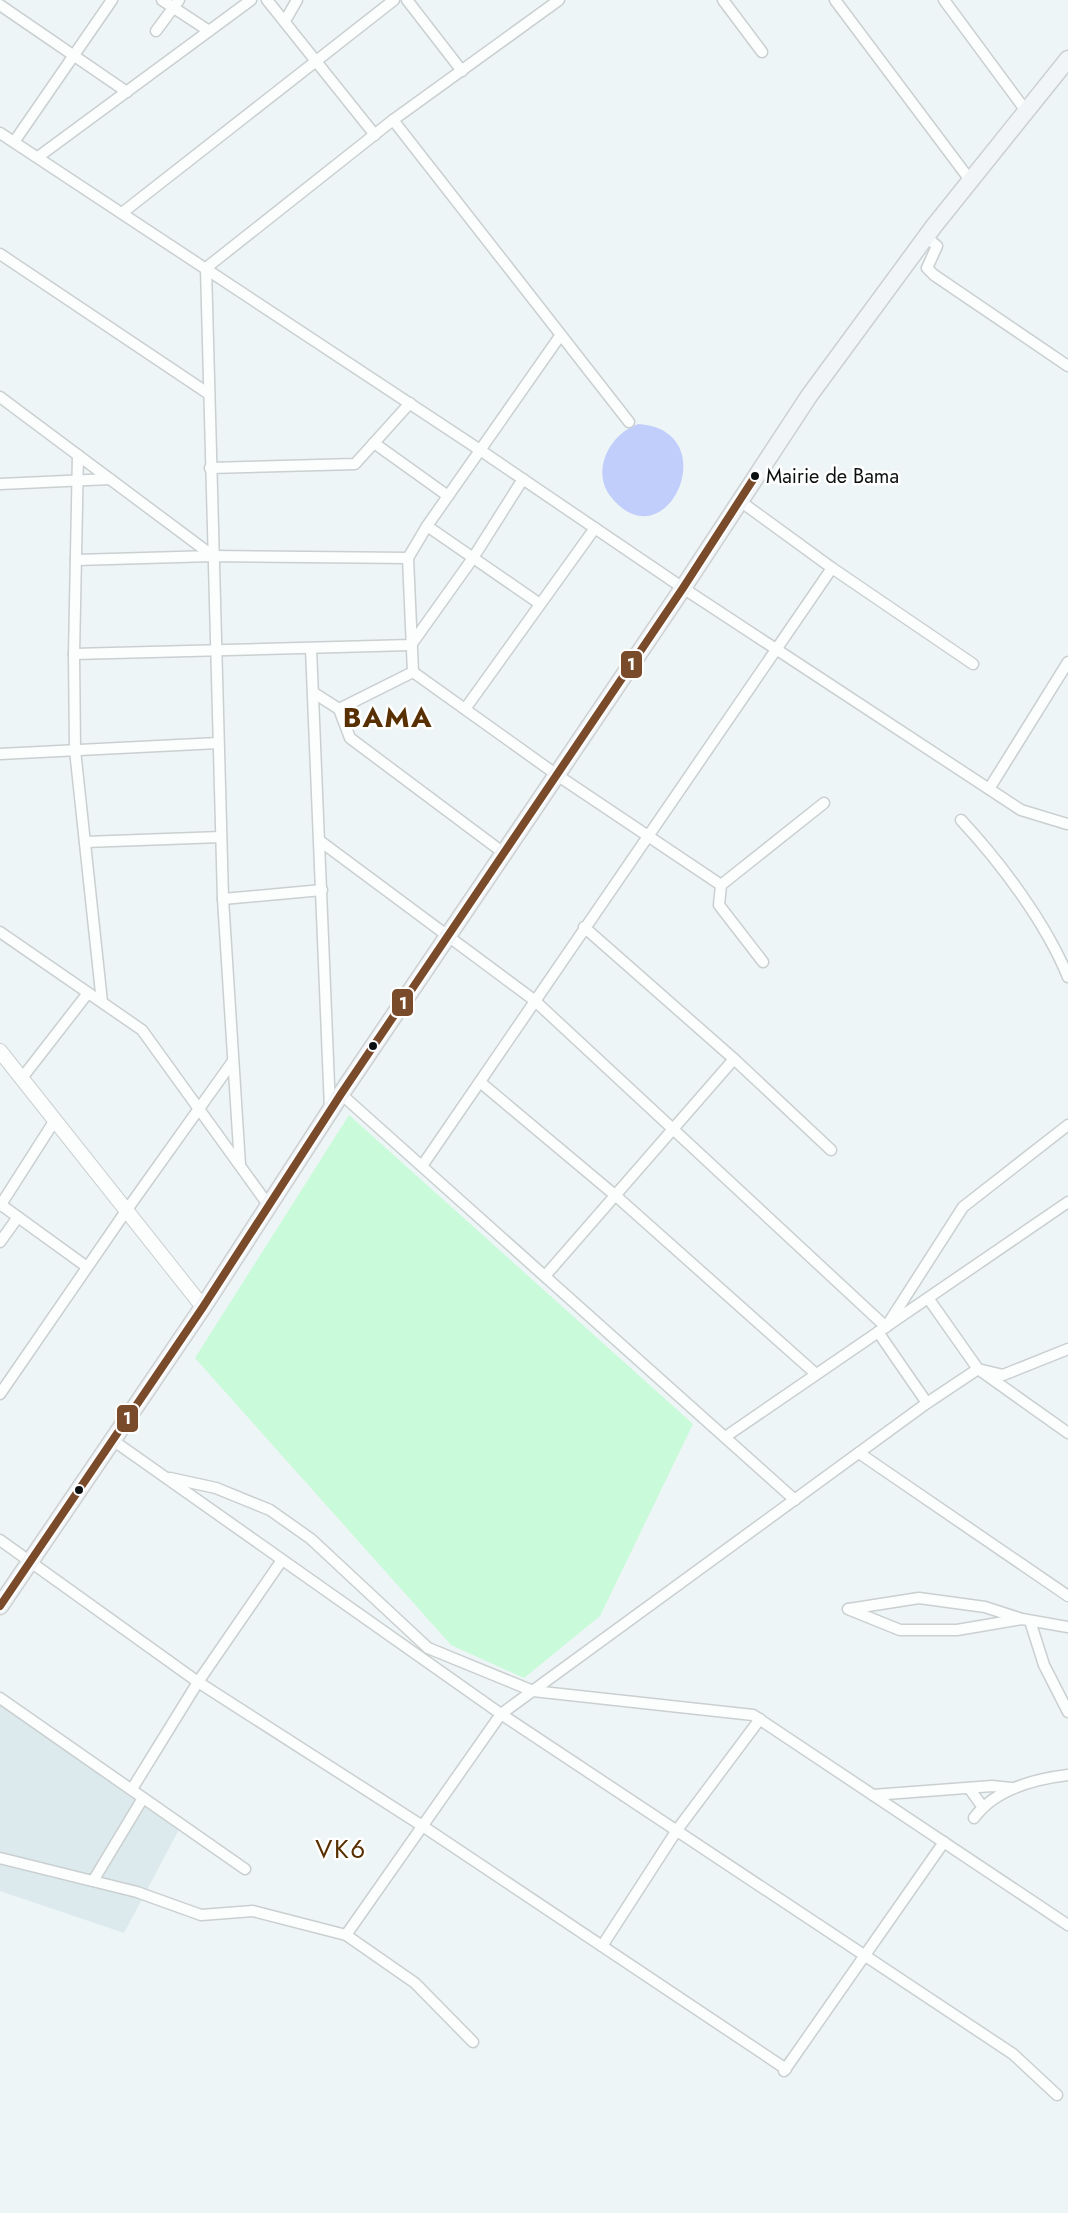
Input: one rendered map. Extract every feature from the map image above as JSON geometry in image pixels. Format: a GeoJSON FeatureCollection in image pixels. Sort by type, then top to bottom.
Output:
{"type":"FeatureCollection","features":[{"type":"Feature","properties":{"kind":"main road"},"geometry":{"type":"LineString","coordinates":[[0,1606],[203,1306],[341,1094],[505,854],[809,396],[926,237],[1068,59]]}},
{"type":"Feature","properties":{"kind":"street"},"geometry":{"type":"LineString","coordinates":[[14,142],[112,0]]}},
{"type":"Feature","properties":{"kind":"street"},"geometry":{"type":"LineString","coordinates":[[162,0],[176,4],[208,31]]}},
{"type":"Feature","properties":{"kind":"street"},"geometry":{"type":"LineString","coordinates":[[38,157],[251,0]]}},
{"type":"Feature","properties":{"kind":"street"},"geometry":{"type":"LineString","coordinates":[[267,0],[375,135]]}},
{"type":"Feature","properties":{"kind":"street"},"geometry":{"type":"LineString","coordinates":[[285,21],[297,0]]}},
{"type":"Feature","properties":{"kind":"street"},"geometry":{"type":"LineString","coordinates":[[122,213],[394,0]]}},
{"type":"Feature","properties":{"kind":"street"},"geometry":{"type":"LineString","coordinates":[[407,0],[462,70]]}},
{"type":"Feature","properties":{"kind":"street"},"geometry":{"type":"LineString","coordinates":[[206,268],[393,120],[559,0]]}},
{"type":"Feature","properties":{"kind":"street"},"geometry":{"type":"LineString","coordinates":[[723,0],[762,52]]}},
{"type":"Feature","properties":{"kind":"street"},"geometry":{"type":"LineString","coordinates":[[835,0],[970,180]]}},
{"type":"Feature","properties":{"kind":"street"},"geometry":{"type":"LineString","coordinates":[[944,0],[1026,111]]}},
{"type":"Feature","properties":{"kind":"street"},"geometry":{"type":"LineString","coordinates":[[156,31],[176,4]]}},
{"type":"Feature","properties":{"kind":"street"},"geometry":{"type":"LineString","coordinates":[[0,5],[127,92]]}},
{"type":"Feature","properties":{"kind":"street"},"geometry":{"type":"LineString","coordinates":[[393,120],[629,422]]}},
{"type":"Feature","properties":{"kind":"street"},"geometry":{"type":"LineString","coordinates":[[0,133],[989,789],[1022,810],[1066,824]]}},
{"type":"Feature","properties":{"kind":"street"},"geometry":{"type":"LineString","coordinates":[[926,237],[937,246],[927,268],[934,275],[1068,366]]}},
{"type":"Feature","properties":{"kind":"street"},"geometry":{"type":"LineString","coordinates":[[0,254],[209,394]]}},
{"type":"Feature","properties":{"kind":"street"},"geometry":{"type":"LineString","coordinates":[[206,268],[223,899],[240,1165]]}},
{"type":"Feature","properties":{"kind":"street"},"geometry":{"type":"LineString","coordinates":[[413,672],[408,558],[427,526],[560,336]]}},
{"type":"Feature","properties":{"kind":"street"},"geometry":{"type":"LineString","coordinates":[[0,397],[213,556]]}},
{"type":"Feature","properties":{"kind":"street"},"geometry":{"type":"LineString","coordinates":[[210,468],[355,464],[410,403]]}},
{"type":"Feature","properties":{"kind":"street"},"geometry":{"type":"LineString","coordinates":[[374,443],[448,496]]}},
{"type":"Feature","properties":{"kind":"street"},"geometry":{"type":"LineString","coordinates":[[78,455],[74,654],[75,750],[102,1002]]}},
{"type":"Feature","properties":{"kind":"street"},"geometry":{"type":"LineString","coordinates":[[0,484],[110,479]]}},
{"type":"Feature","properties":{"kind":"street"},"geometry":{"type":"LineString","coordinates":[[411,645],[473,558],[523,479]]}},
{"type":"Feature","properties":{"kind":"street"},"geometry":{"type":"LineString","coordinates":[[740,501],[832,568],[973,664]]}},
{"type":"Feature","properties":{"kind":"street"},"geometry":{"type":"LineString","coordinates":[[427,526],[540,604]]}},
{"type":"Feature","properties":{"kind":"street"},"geometry":{"type":"LineString","coordinates":[[465,709],[595,528]]}},
{"type":"Feature","properties":{"kind":"street"},"geometry":{"type":"LineString","coordinates":[[76,560],[213,556],[408,558]]}},
{"type":"Feature","properties":{"kind":"street"},"geometry":{"type":"LineString","coordinates":[[422,1166],[832,568]]}},
{"type":"Feature","properties":{"kind":"street"},"geometry":{"type":"LineString","coordinates":[[74,654],[411,645]]}},
{"type":"Feature","properties":{"kind":"street"},"geometry":{"type":"LineString","coordinates":[[311,648],[330,1112]]}},
{"type":"Feature","properties":{"kind":"street"},"geometry":{"type":"LineString","coordinates":[[989,789],[1068,662]]}},
{"type":"Feature","properties":{"kind":"street"},"geometry":{"type":"LineString","coordinates":[[413,672],[557,775],[721,885]]}},
{"type":"Feature","properties":{"kind":"street"},"geometry":{"type":"LineString","coordinates":[[339,709],[413,672]]}},
{"type":"Feature","properties":{"kind":"street"},"geometry":{"type":"LineString","coordinates":[[314,693],[339,709],[350,738],[505,854]]}},
{"type":"Feature","properties":{"kind":"street"},"geometry":{"type":"LineString","coordinates":[[0,754],[218,743]]}},
{"type":"Feature","properties":{"kind":"street"},"geometry":{"type":"LineString","coordinates":[[763,962],[719,905],[718,896],[721,885],[824,803]]}},
{"type":"Feature","properties":{"kind":"street"},"geometry":{"type":"LineString","coordinates":[[961,820],[1029,909],[1057,951],[1068,977]]}},
{"type":"Feature","properties":{"kind":"street"},"geometry":{"type":"LineString","coordinates":[[85,842],[221,837]]}},
{"type":"Feature","properties":{"kind":"street"},"geometry":{"type":"LineString","coordinates":[[320,841],[534,1000],[882,1329],[927,1403]]}},
{"type":"Feature","properties":{"kind":"street"},"geometry":{"type":"LineString","coordinates":[[223,899],[322,890]]}},
{"type":"Feature","properties":{"kind":"street"},"geometry":{"type":"LineString","coordinates":[[584,927],[734,1059],[831,1150]]}},
{"type":"Feature","properties":{"kind":"street"},"geometry":{"type":"LineString","coordinates":[[0,932],[142,1030],[269,1206]]}},
{"type":"Feature","properties":{"kind":"street"},"geometry":{"type":"LineString","coordinates":[[22,1078],[88,993]]}},
{"type":"Feature","properties":{"kind":"street"},"geometry":{"type":"LineString","coordinates":[[0,1051],[203,1306]]}},
{"type":"Feature","properties":{"kind":"street"},"geometry":{"type":"LineString","coordinates":[[545,1276],[734,1059]]}},
{"type":"Feature","properties":{"kind":"street"},"geometry":{"type":"LineString","coordinates":[[0,1394],[233,1061]]}},
{"type":"Feature","properties":{"kind":"street"},"geometry":{"type":"LineString","coordinates":[[480,1082],[616,1196],[816,1374]]}},
{"type":"Feature","properties":{"kind":"street"},"geometry":{"type":"LineString","coordinates":[[341,1094],[795,1500]]}},
{"type":"Feature","properties":{"kind":"street"},"geometry":{"type":"LineString","coordinates":[[55,1120],[0,1205],[87,1267]]}},
{"type":"Feature","properties":{"kind":"street"},"geometry":{"type":"LineString","coordinates":[[882,1329],[963,1207],[1068,1125]]}},
{"type":"Feature","properties":{"kind":"street"},"geometry":{"type":"LineString","coordinates":[[725,1437],[1068,1202]]}},
{"type":"Feature","properties":{"kind":"street"},"geometry":{"type":"LineString","coordinates":[[0,1242],[18,1217]]}},
{"type":"Feature","properties":{"kind":"street"},"geometry":{"type":"LineString","coordinates":[[928,1298],[978,1369],[1068,1433]]}},
{"type":"Feature","properties":{"kind":"street"},"geometry":{"type":"LineString","coordinates":[[346,1935],[424,1827],[501,1714],[927,1403],[978,1369],[1003,1375],[1034,1365],[1068,1349]]}},
{"type":"Feature","properties":{"kind":"street"},"geometry":{"type":"LineString","coordinates":[[111,1439],[501,1714],[865,1953],[1013,2054],[1057,2095]]}},
{"type":"Feature","properties":{"kind":"street"},"geometry":{"type":"LineString","coordinates":[[859,1453],[1068,1596]]}},
{"type":"Feature","properties":{"kind":"street"},"geometry":{"type":"LineString","coordinates":[[164,1476],[216,1488],[270,1510],[311,1539],[428,1648],[533,1691],[753,1715],[1068,1925]]}},
{"type":"Feature","properties":{"kind":"street"},"geometry":{"type":"LineString","coordinates":[[0,1540],[198,1682],[424,1827],[785,2070],[944,1842]]}},
{"type":"Feature","properties":{"kind":"street"},"geometry":{"type":"LineString","coordinates":[[132,1789],[198,1682],[282,1560]]}},
{"type":"Feature","properties":{"kind":"street"},"geometry":{"type":"LineString","coordinates":[[1026,1620],[957,1630],[900,1630],[848,1609],[919,1598],[985,1606],[1026,1620],[1068,1627]]}},
{"type":"Feature","properties":{"kind":"street"},"geometry":{"type":"LineString","coordinates":[[1026,1620],[1044,1665],[1068,1712]]}},
{"type":"Feature","properties":{"kind":"street"},"geometry":{"type":"LineString","coordinates":[[0,1698],[245,1869]]}},
{"type":"Feature","properties":{"kind":"street"},"geometry":{"type":"LineString","coordinates":[[602,1946],[677,1830],[760,1719]]}},
{"type":"Feature","properties":{"kind":"street"},"geometry":{"type":"LineString","coordinates":[[873,1795],[992,1786],[1011,1788],[1068,1775]]}},
{"type":"Feature","properties":{"kind":"street"},"geometry":{"type":"LineString","coordinates":[[969,1788],[982,1806]]}},
{"type":"Feature","properties":{"kind":"street"},"geometry":{"type":"LineString","coordinates":[[974,1818],[982,1806],[1011,1788]]}},
{"type":"Feature","properties":{"kind":"street"},"geometry":{"type":"LineString","coordinates":[[93,1881],[143,1797]]}},
{"type":"Feature","properties":{"kind":"street"},"geometry":{"type":"LineString","coordinates":[[0,1858],[137,1892],[201,1915],[253,1911],[346,1935],[415,1983],[473,2042]]}},
{"type":"Feature","properties":{"kind":"shaded area"},"geometry":{"type":"Polygon","coordinates":[[[0,1693],[183,1822],[124,1933],[0,1891],[0,1693]]]}},
{"type":"Feature","properties":{"kind":"green space"},"geometry":{"type":"Polygon","coordinates":[[[349,1115],[693,1424],[600,1616],[524,1678],[451,1645],[195,1358],[349,1115]]]}},
{"type":"Feature","properties":{"kind":"water"},"geometry":{"type":"Polygon","coordinates":[[[639,424],[665,432],[679,448],[683,468],[679,489],[667,506],[651,515],[632,514],[611,497],[602,476],[606,454],[612,444],[619,436],[639,424]]]}},
{"type":"Feature","properties":{"kind":"transit line","name":"1"},"geometry":{"type":"LineString","coordinates":[[0,1606],[203,1307],[341,1094],[683,588],[756,475]]}},
{"type":"Feature","properties":{"kind":"place","name":"Mairie de Bama"},"geometry":{"type":"Point","coordinates":[755,476]}},
{"type":"Feature","properties":{"kind":"district","name":"BAMA"},"geometry":{"type":"Point","coordinates":[388,717]}},
{"type":"Feature","properties":{"kind":"district","name":"VK6"},"geometry":{"type":"Point","coordinates":[341,1849]}}]}
